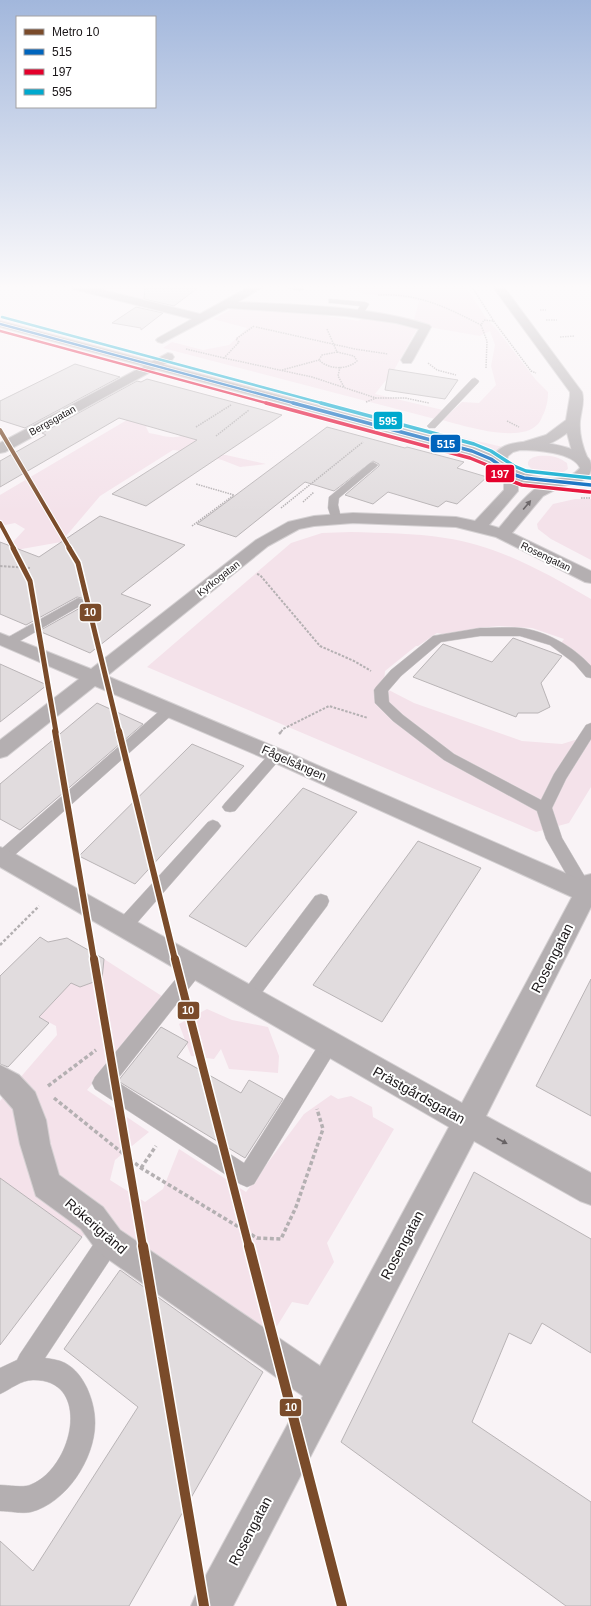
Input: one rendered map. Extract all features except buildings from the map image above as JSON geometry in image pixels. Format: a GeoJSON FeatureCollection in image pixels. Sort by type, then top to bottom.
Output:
{"type":"FeatureCollection","features":[{"type":"Feature","properties":{"kind":"street"},"geometry":{"type":"LineString","coordinates":[[142,362],[457,446],[484,455],[502,467],[527,479],[591,485]]}},
{"type":"Feature","properties":{"kind":"street","name":"Bergsgatan"},"geometry":{"type":"LineString","coordinates":[[0,449],[159,362]]}},
{"type":"Feature","properties":{"kind":"street"},"geometry":{"type":"LineString","coordinates":[[187,362],[432,426],[522,446],[542,447],[561,451],[586,463]]}},
{"type":"Feature","properties":{"kind":"street"},"geometry":{"type":"LineString","coordinates":[[502,534],[538,493],[561,482],[580,477],[587,468],[586,463],[576,447],[573,421],[576,409],[576,392],[553,362]]}},
{"type":"Feature","properties":{"kind":"street"},"geometry":{"type":"LineString","coordinates":[[576,392],[591,391]]}},
{"type":"Feature","properties":{"kind":"street"},"geometry":{"type":"LineString","coordinates":[[479,527],[511,490],[511,479],[502,467],[498,458],[500,454],[505,450],[542,442],[555,437],[573,421]]}},
{"type":"Feature","properties":{"kind":"street","name":"Kyrkogatan"},"geometry":{"type":"LineString","coordinates":[[0,751],[262,543],[294,525],[314,520],[336,518],[456,522],[479,527]]}},
{"type":"Feature","properties":{"kind":"street","name":"Rosengatan"},"geometry":{"type":"LineString","coordinates":[[479,527],[502,534],[591,578]]}},
{"type":"Feature","properties":{"kind":"street","name":"Fågelsången"},"geometry":{"type":"LineString","coordinates":[[4,640],[589,888]]}},
{"type":"Feature","properties":{"kind":"street","name":"Prästgårdsgatan"},"geometry":{"type":"LineString","coordinates":[[1,857],[248,998],[591,1190]]}},
{"type":"Feature","properties":{"kind":"street","name":"Rosengatan"},"geometry":{"type":"LineString","coordinates":[[210,1606],[468,1122],[589,888]]}},
{"type":"Feature","properties":{"kind":"street","name":"Rökerigränd"},"geometry":{"type":"LineString","coordinates":[[0,1078],[8,1084],[25,1102],[47,1185],[92,1218],[109,1241],[325,1390]]}},
{"type":"Feature","properties":{"kind":"lane"},"geometry":{"type":"LineString","coordinates":[[432,426],[475,381]]}},
{"type":"Feature","properties":{"kind":"lane"},"geometry":{"type":"LineString","coordinates":[[336,518],[332,507],[334,497],[373,465]]}},
{"type":"Feature","properties":{"kind":"lane"},"geometry":{"type":"LineString","coordinates":[[4,640],[78,602],[86,604]]}},
{"type":"Feature","properties":{"kind":"lane"},"geometry":{"type":"LineString","coordinates":[[589,888],[554,839],[544,808],[449,757],[398,718],[382,703],[381,690],[396,673],[437,639],[480,632],[521,632],[554,642],[579,660],[591,674]]}},
{"type":"Feature","properties":{"kind":"lane"},"geometry":{"type":"LineString","coordinates":[[1,857],[169,710]]}},
{"type":"Feature","properties":{"kind":"lane"},"geometry":{"type":"LineString","coordinates":[[544,808],[559,778],[591,728]]}},
{"type":"Feature","properties":{"kind":"lane"},"geometry":{"type":"LineString","coordinates":[[230,807],[270,752]]}},
{"type":"Feature","properties":{"kind":"lane"},"geometry":{"type":"LineString","coordinates":[[123,927],[213,826]]}},
{"type":"Feature","properties":{"kind":"lane"},"geometry":{"type":"LineString","coordinates":[[248,998],[321,901]]}},
{"type":"Feature","properties":{"kind":"lane"},"geometry":{"type":"LineString","coordinates":[[195,968],[102,1083],[247,1177],[330,1044]]}},
{"type":"Feature","properties":{"kind":"lane"},"geometry":{"type":"LineString","coordinates":[[28,1369],[28,1362],[109,1241]]}},
{"type":"Feature","properties":{"kind":"lane"},"geometry":{"type":"LineString","coordinates":[[0,1382],[16,1372],[33,1368],[58,1372],[72,1384],[81,1403],[83,1424],[80,1443],[71,1464],[64,1475],[46,1491],[30,1499],[0,1498]]}},
{"type":"Feature","properties":{"kind":"path"},"geometry":{"type":"LineString","coordinates":[[243,362],[312,377],[376,398],[405,398],[449,408]]}},
{"type":"Feature","properties":{"kind":"path"},"geometry":{"type":"LineString","coordinates":[[282,370],[312,362]]}},
{"type":"Feature","properties":{"kind":"path"},"geometry":{"type":"LineString","coordinates":[[321,362],[323,364],[340,367],[351,365],[356,362]]}},
{"type":"Feature","properties":{"kind":"path"},"geometry":{"type":"LineString","coordinates":[[430,363],[437,370],[475,381],[486,369],[486,362]]}},
{"type":"Feature","properties":{"kind":"path"},"geometry":{"type":"LineString","coordinates":[[524,362],[531,371],[537,373]]}},
{"type":"Feature","properties":{"kind":"path"},"geometry":{"type":"LineString","coordinates":[[340,367],[338,376],[344,388]]}},
{"type":"Feature","properties":{"kind":"path"},"geometry":{"type":"LineString","coordinates":[[366,402],[376,398]]}},
{"type":"Feature","properties":{"kind":"path"},"geometry":{"type":"LineString","coordinates":[[216,436],[253,408]]}},
{"type":"Feature","properties":{"kind":"path"},"geometry":{"type":"LineString","coordinates":[[196,427],[219,414]]}},
{"type":"Feature","properties":{"kind":"path"},"geometry":{"type":"LineString","coordinates":[[192,526],[234,495],[196,484]]}},
{"type":"Feature","properties":{"kind":"path"},"geometry":{"type":"LineString","coordinates":[[0,566],[30,568]]}},
{"type":"Feature","properties":{"kind":"path"},"geometry":{"type":"LineString","coordinates":[[260,574],[320,646],[354,661],[389,681]]}},
{"type":"Feature","properties":{"kind":"path"},"geometry":{"type":"LineString","coordinates":[[270,752],[283,729],[329,706],[373,720]]}},
{"type":"Feature","properties":{"kind":"path"},"geometry":{"type":"LineString","coordinates":[[0,944],[22,924]]}},
{"type":"Feature","properties":{"kind":"shaded area"},"geometry":{"type":"Polygon","coordinates":[[[216,362],[399,362],[375,394],[443,410],[435,419],[216,362]]]}},
{"type":"Feature","properties":{"kind":"shaded area"},"geometry":{"type":"Polygon","coordinates":[[[492,362],[522,362],[536,380],[548,392],[548,400],[544,413],[539,423],[530,430],[519,433],[492,432],[442,420],[462,402],[479,403],[496,385],[491,366],[492,362]]]}},
{"type":"Feature","properties":{"kind":"shaded area"},"geometry":{"type":"Polygon","coordinates":[[[154,404],[177,406],[146,427],[149,433],[175,437],[185,435],[199,427],[217,453],[266,464],[240,467],[222,460],[190,452],[173,450],[100,496],[61,542],[16,550],[13,542],[25,529],[15,523],[0,526],[0,495],[154,404]]]}},
{"type":"Feature","properties":{"kind":"shaded area"},"geometry":{"type":"Polygon","coordinates":[[[412,426],[503,447],[495,455],[405,431],[412,426]]]}},
{"type":"Feature","properties":{"kind":"shaded area"},"geometry":{"type":"Polygon","coordinates":[[[538,456],[557,457],[567,463],[568,469],[553,475],[536,472],[528,465],[528,461],[538,456]]]}},
{"type":"Feature","properties":{"kind":"shaded area"},"geometry":{"type":"Polygon","coordinates":[[[575,499],[591,499],[591,560],[551,539],[538,529],[537,524],[553,504],[575,499]]]}},
{"type":"Feature","properties":{"kind":"shaded area"},"geometry":{"type":"Polygon","coordinates":[[[351,532],[433,536],[483,547],[521,561],[557,579],[591,599],[591,670],[575,665],[557,649],[564,639],[532,628],[499,626],[478,628],[464,638],[437,633],[416,646],[385,671],[384,682],[381,686],[414,703],[522,741],[562,744],[591,735],[591,787],[569,823],[536,832],[147,667],[291,543],[322,533],[351,532]]]}},
{"type":"Feature","properties":{"kind":"shaded area"},"geometry":{"type":"Polygon","coordinates":[[[104,959],[165,998],[87,1090],[149,1132],[115,1160],[110,1180],[145,1202],[163,1189],[179,1149],[246,1192],[304,1114],[331,1095],[338,1099],[351,1096],[372,1107],[373,1117],[394,1129],[327,1243],[334,1262],[308,1305],[292,1302],[269,1339],[100,1217],[82,1237],[0,1178],[0,1101],[57,1035],[56,1026],[39,1017],[57,998],[59,989],[81,975],[103,968],[104,959]]]}},
{"type":"Feature","properties":{"kind":"shaded area"},"geometry":{"type":"Polygon","coordinates":[[[207,1009],[232,1020],[268,1027],[279,1056],[278,1073],[229,1069],[221,1049],[214,1059],[191,1056],[179,1024],[207,1009]]]}},
{"type":"Feature","properties":{"kind":"metro line","name":"10"},"geometry":{"type":"LineString","coordinates":[[0,430],[78,563],[175,959],[342,1606]]}},
{"type":"Feature","properties":{"kind":"metro line","name":"10"},"geometry":{"type":"LineString","coordinates":[[0,523],[30,581],[204,1606]]}},
{"type":"Feature","properties":{"kind":"transit line","name":"197"},"geometry":{"type":"LineString","coordinates":[[115,362],[470,458],[487,465],[509,480],[522,485],[590,492]]}},
{"type":"Feature","properties":{"kind":"transit line","name":"515"},"geometry":{"type":"LineString","coordinates":[[141,362],[472,451],[491,459],[512,474],[524,478],[591,485]]}},
{"type":"Feature","properties":{"kind":"transit line","name":"595"},"geometry":{"type":"LineString","coordinates":[[169,362],[474,444],[491,451],[514,466],[526,471],[591,478]]}}]}
